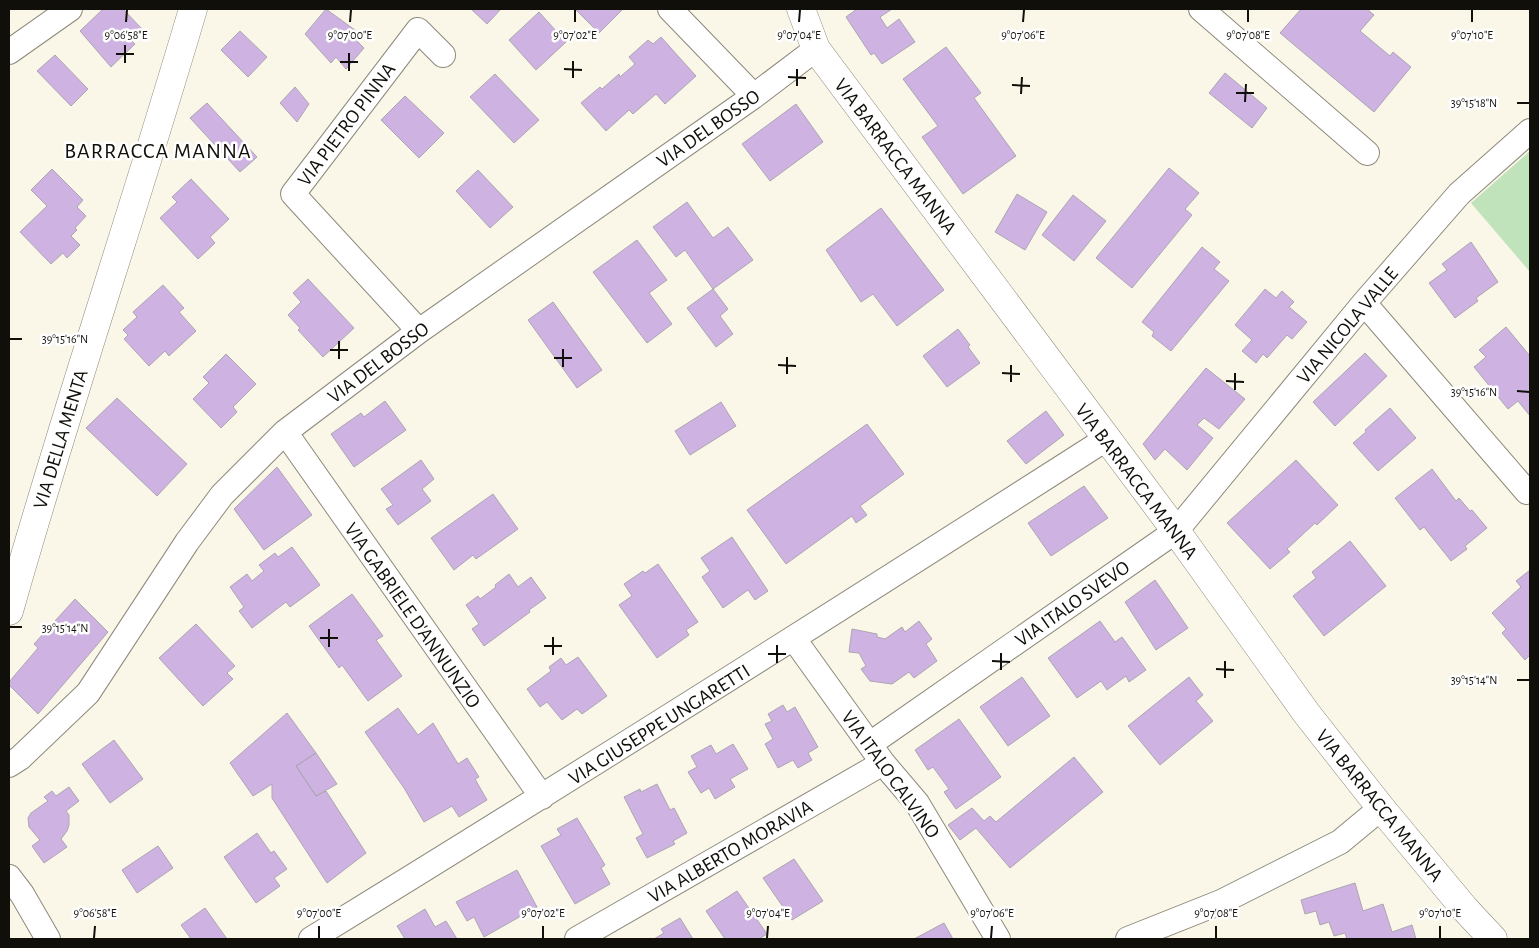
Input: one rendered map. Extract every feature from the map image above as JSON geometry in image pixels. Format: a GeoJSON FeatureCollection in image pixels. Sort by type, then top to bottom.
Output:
{"type":"FeatureCollection","features":[{"type":"Feature","properties":{"kind":"street"},"geometry":{"type":"LineString","coordinates":[[9,52],[70,9]]}},
{"type":"Feature","properties":{"kind":"street","name":"VIA DELLA MENTA"},"geometry":{"type":"LineString","coordinates":[[9,611],[42,494],[158,130],[194,9]]}},
{"type":"Feature","properties":{"kind":"street"},"geometry":{"type":"LineString","coordinates":[[670,9],[754,96]]}},
{"type":"Feature","properties":{"kind":"street","name":"VIA BARRACCA MANNA"},"geometry":{"type":"LineString","coordinates":[[801,9],[816,49],[1176,531],[1307,714],[1381,808],[1465,909],[1493,939]]}},
{"type":"Feature","properties":{"kind":"street"},"geometry":{"type":"LineString","coordinates":[[1201,9],[1367,153]]}},
{"type":"Feature","properties":{"kind":"street","name":"VIA PIETRO PINNA"},"geometry":{"type":"LineString","coordinates":[[419,331],[292,194],[418,30],[443,55]]}},
{"type":"Feature","properties":{"kind":"street","name":"VIA DEL BOSSO"},"geometry":{"type":"LineString","coordinates":[[12,759],[88,692],[187,542],[222,495],[285,432],[419,331],[754,96],[816,49]]}},
{"type":"Feature","properties":{"kind":"street","name":"VIA NICOLA VALLE"},"geometry":{"type":"LineString","coordinates":[[1176,531],[1364,303],[1459,194],[1530,131]]}},
{"type":"Feature","properties":{"kind":"street"},"geometry":{"type":"LineString","coordinates":[[1364,303],[1527,492]]}},
{"type":"Feature","properties":{"kind":"street","name":"VIA GABRIELE D'ANNUNZIO"},"geometry":{"type":"LineString","coordinates":[[285,432],[542,797]]}},
{"type":"Feature","properties":{"kind":"street","name":"VIA GIUSEPPE UNGARETTI"},"geometry":{"type":"LineString","coordinates":[[311,939],[794,639],[1106,439]]}},
{"type":"Feature","properties":{"kind":"street","name":"VIA ITALO SVEVO"},"geometry":{"type":"LineString","coordinates":[[876,754],[1176,531]]}},
{"type":"Feature","properties":{"kind":"street","name":"VIA ITALO CALVINO"},"geometry":{"type":"LineString","coordinates":[[794,639],[876,754],[917,803],[998,939]]}},
{"type":"Feature","properties":{"kind":"street","name":"VIA ALBERTO MORAVIA"},"geometry":{"type":"LineString","coordinates":[[576,939],[876,754]]}},
{"type":"Feature","properties":{"kind":"street"},"geometry":{"type":"LineString","coordinates":[[1128,939],[1222,902],[1340,842],[1381,808]]}},
{"type":"Feature","properties":{"kind":"street"},"geometry":{"type":"LineString","coordinates":[[9,876],[22,894],[48,939]]}},
{"type":"Feature","properties":{"kind":"green space"},"geometry":{"type":"Polygon","coordinates":[[[1530,151],[1530,272],[1471,203],[1530,151]]]}},
{"type":"Feature","properties":{"kind":"building"},"geometry":{"type":"Polygon","coordinates":[[[103,9],[123,9],[142,29],[131,40],[135,44],[111,67],[80,31],[103,9]]]}},
{"type":"Feature","properties":{"kind":"building"},"geometry":{"type":"Polygon","coordinates":[[[326,9],[359,33],[355,39],[364,48],[346,69],[336,57],[331,63],[305,34],[326,9]]]}},
{"type":"Feature","properties":{"kind":"building"},"geometry":{"type":"Polygon","coordinates":[[[471,9],[501,9],[487,24],[471,9]]]}},
{"type":"Feature","properties":{"kind":"building"},"geometry":{"type":"Polygon","coordinates":[[[575,9],[623,9],[599,33],[575,9]]]}},
{"type":"Feature","properties":{"kind":"building"},"geometry":{"type":"Polygon","coordinates":[[[857,9],[892,9],[880,17],[887,28],[899,19],[915,42],[882,64],[874,53],[871,55],[846,17],[857,9]]]}},
{"type":"Feature","properties":{"kind":"building"},"geometry":{"type":"Polygon","coordinates":[[[1301,9],[1367,9],[1374,15],[1360,31],[1390,56],[1393,52],[1411,67],[1374,112],[1280,33],[1301,9]]]}},
{"type":"Feature","properties":{"kind":"building"},"geometry":{"type":"Polygon","coordinates":[[[539,12],[566,42],[536,70],[509,40],[539,12]]]}},
{"type":"Feature","properties":{"kind":"building"},"geometry":{"type":"Polygon","coordinates":[[[240,31],[267,57],[248,77],[221,50],[240,31]]]}},
{"type":"Feature","properties":{"kind":"building"},"geometry":{"type":"Polygon","coordinates":[[[661,37],[696,76],[665,104],[656,94],[633,114],[629,110],[606,131],[581,103],[600,87],[602,89],[619,74],[620,77],[635,64],[629,57],[648,40],[653,44],[661,37]]]}},
{"type":"Feature","properties":{"kind":"building"},"geometry":{"type":"Polygon","coordinates":[[[946,47],[981,93],[974,98],[1016,156],[963,194],[922,137],[938,126],[903,79],[946,47]]]}},
{"type":"Feature","properties":{"kind":"building"},"geometry":{"type":"Polygon","coordinates":[[[55,55],[88,89],[71,106],[37,71],[55,55]]]}},
{"type":"Feature","properties":{"kind":"building"},"geometry":{"type":"Polygon","coordinates":[[[1225,73],[1267,108],[1252,128],[1209,93],[1225,73]]]}},
{"type":"Feature","properties":{"kind":"building"},"geometry":{"type":"Polygon","coordinates":[[[495,74],[539,120],[514,143],[470,97],[495,74]]]}},
{"type":"Feature","properties":{"kind":"building"},"geometry":{"type":"Polygon","coordinates":[[[295,87],[309,104],[297,122],[280,103],[295,87]]]}},
{"type":"Feature","properties":{"kind":"building"},"geometry":{"type":"Polygon","coordinates":[[[405,96],[444,133],[419,158],[381,120],[405,96]]]}},
{"type":"Feature","properties":{"kind":"building"},"geometry":{"type":"Polygon","coordinates":[[[207,103],[257,157],[240,172],[190,118],[207,103]]]}},
{"type":"Feature","properties":{"kind":"building"},"geometry":{"type":"Polygon","coordinates":[[[796,104],[823,142],[770,181],[742,144],[796,104]]]}},
{"type":"Feature","properties":{"kind":"building"},"geometry":{"type":"Polygon","coordinates":[[[1169,168],[1199,193],[1185,209],[1192,215],[1132,288],[1096,258],[1169,168]]]}},
{"type":"Feature","properties":{"kind":"building"},"geometry":{"type":"Polygon","coordinates":[[[52,169],[83,200],[77,207],[86,216],[75,228],[77,230],[71,236],[80,245],[67,258],[63,253],[51,264],[20,232],[47,206],[31,190],[52,169]]]}},
{"type":"Feature","properties":{"kind":"building"},"geometry":{"type":"Polygon","coordinates":[[[478,170],[513,207],[490,228],[456,191],[478,170]]]}},
{"type":"Feature","properties":{"kind":"building"},"geometry":{"type":"Polygon","coordinates":[[[191,179],[229,219],[210,237],[215,243],[198,259],[160,218],[177,202],[172,197],[191,179]]]}},
{"type":"Feature","properties":{"kind":"building"},"geometry":{"type":"Polygon","coordinates":[[[1017,194],[1047,212],[1025,250],[995,232],[1017,194]]]}},
{"type":"Feature","properties":{"kind":"building"},"geometry":{"type":"Polygon","coordinates":[[[1073,195],[1106,221],[1074,261],[1042,235],[1073,195]]]}},
{"type":"Feature","properties":{"kind":"building"},"geometry":{"type":"Polygon","coordinates":[[[687,202],[713,238],[728,227],[753,260],[713,289],[685,250],[676,257],[653,227],[687,202]]]}},
{"type":"Feature","properties":{"kind":"building"},"geometry":{"type":"Polygon","coordinates":[[[881,208],[944,290],[897,326],[873,294],[861,302],[826,250],[881,208]]]}},
{"type":"Feature","properties":{"kind":"building"},"geometry":{"type":"Polygon","coordinates":[[[637,240],[667,280],[649,293],[672,324],[647,343],[593,272],[637,240]]]}},
{"type":"Feature","properties":{"kind":"building"},"geometry":{"type":"Polygon","coordinates":[[[1471,242],[1498,282],[1476,298],[1478,301],[1455,318],[1429,283],[1447,270],[1442,264],[1471,242]]]}},
{"type":"Feature","properties":{"kind":"building"},"geometry":{"type":"Polygon","coordinates":[[[1202,247],[1220,262],[1214,269],[1229,281],[1171,351],[1152,336],[1154,332],[1142,322],[1202,247]]]}},
{"type":"Feature","properties":{"kind":"building"},"geometry":{"type":"Polygon","coordinates":[[[308,279],[354,328],[323,357],[298,330],[300,328],[288,315],[301,302],[293,293],[308,279]]]}},
{"type":"Feature","properties":{"kind":"building"},"geometry":{"type":"Polygon","coordinates":[[[163,285],[184,308],[179,312],[196,331],[169,356],[165,351],[149,366],[124,339],[128,335],[123,330],[137,317],[133,312],[163,285]]]}},
{"type":"Feature","properties":{"kind":"building"},"geometry":{"type":"Polygon","coordinates":[[[713,289],[728,309],[720,316],[733,334],[716,347],[687,308],[713,289]]]}},
{"type":"Feature","properties":{"kind":"building"},"geometry":{"type":"Polygon","coordinates":[[[1265,289],[1276,298],[1282,291],[1294,302],[1289,307],[1307,322],[1292,339],[1287,335],[1267,358],[1263,354],[1256,363],[1242,351],[1252,340],[1235,325],[1265,289]]]}},
{"type":"Feature","properties":{"kind":"building"},"geometry":{"type":"Polygon","coordinates":[[[553,302],[602,370],[577,388],[528,320],[553,302]]]}},
{"type":"Feature","properties":{"kind":"building"},"geometry":{"type":"Polygon","coordinates":[[[1506,327],[1530,356],[1530,416],[1518,401],[1508,409],[1474,367],[1486,357],[1479,350],[1506,327]]]}},
{"type":"Feature","properties":{"kind":"building"},"geometry":{"type":"Polygon","coordinates":[[[958,329],[980,363],[947,387],[923,356],[958,329]]]}},
{"type":"Feature","properties":{"kind":"building"},"geometry":{"type":"Polygon","coordinates":[[[1365,353],[1387,376],[1335,426],[1313,402],[1365,353]]]}},
{"type":"Feature","properties":{"kind":"building"},"geometry":{"type":"Polygon","coordinates":[[[226,354],[256,384],[233,407],[237,412],[221,428],[193,399],[209,383],[203,377],[226,354]]]}},
{"type":"Feature","properties":{"kind":"building"},"geometry":{"type":"Polygon","coordinates":[[[1206,368],[1245,399],[1219,429],[1204,418],[1197,425],[1213,438],[1187,470],[1165,449],[1155,460],[1143,444],[1206,368]]]}},
{"type":"Feature","properties":{"kind":"building"},"geometry":{"type":"Polygon","coordinates":[[[117,398],[187,464],[157,496],[86,428],[117,398]]]}},
{"type":"Feature","properties":{"kind":"building"},"geometry":{"type":"Polygon","coordinates":[[[385,401],[406,430],[354,467],[331,434],[361,413],[364,417],[385,401]]]}},
{"type":"Feature","properties":{"kind":"building"},"geometry":{"type":"Polygon","coordinates":[[[721,402],[736,426],[690,455],[675,431],[721,402]]]}},
{"type":"Feature","properties":{"kind":"building"},"geometry":{"type":"Polygon","coordinates":[[[1390,408],[1416,438],[1378,471],[1353,443],[1390,408]]]}},
{"type":"Feature","properties":{"kind":"building"},"geometry":{"type":"Polygon","coordinates":[[[1046,411],[1064,435],[1026,464],[1007,441],[1046,411]]]}},
{"type":"Feature","properties":{"kind":"building"},"geometry":{"type":"Polygon","coordinates":[[[867,424],[904,474],[860,506],[867,515],[856,523],[852,516],[786,564],[747,510],[867,424]]]}},
{"type":"Feature","properties":{"kind":"building"},"geometry":{"type":"Polygon","coordinates":[[[421,460],[434,479],[422,489],[431,501],[398,525],[386,509],[393,505],[381,489],[421,460]]]}},
{"type":"Feature","properties":{"kind":"building"},"geometry":{"type":"Polygon","coordinates":[[[1296,460],[1338,505],[1287,549],[1290,552],[1270,569],[1227,523],[1296,460]]]}},
{"type":"Feature","properties":{"kind":"building"},"geometry":{"type":"Polygon","coordinates":[[[277,467],[312,515],[264,550],[234,509],[277,467]]]}},
{"type":"Feature","properties":{"kind":"building"},"geometry":{"type":"Polygon","coordinates":[[[1432,469],[1456,501],[1459,498],[1487,528],[1465,546],[1467,549],[1451,561],[1424,527],[1420,530],[1395,498],[1432,469]]]}},
{"type":"Feature","properties":{"kind":"building"},"geometry":{"type":"Polygon","coordinates":[[[1084,486],[1108,518],[1051,556],[1028,523],[1084,486]]]}},
{"type":"Feature","properties":{"kind":"building"},"geometry":{"type":"Polygon","coordinates":[[[493,494],[518,529],[476,559],[473,555],[454,570],[431,538],[493,494]]]}},
{"type":"Feature","properties":{"kind":"building"},"geometry":{"type":"Polygon","coordinates":[[[732,537],[768,591],[755,600],[748,590],[723,608],[702,577],[710,571],[701,558],[732,537]]]}},
{"type":"Feature","properties":{"kind":"building"},"geometry":{"type":"Polygon","coordinates":[[[1350,541],[1386,586],[1324,636],[1293,596],[1316,578],[1312,572],[1350,541]]]}},
{"type":"Feature","properties":{"kind":"building"},"geometry":{"type":"Polygon","coordinates":[[[292,547],[320,585],[290,607],[286,602],[252,628],[239,611],[244,607],[230,587],[247,574],[252,581],[264,571],[259,565],[275,553],[278,557],[292,547]]]}},
{"type":"Feature","properties":{"kind":"building"},"geometry":{"type":"Polygon","coordinates":[[[658,564],[698,622],[686,630],[689,635],[657,658],[619,605],[632,596],[624,584],[643,571],[645,573],[658,564]]]}},
{"type":"Feature","properties":{"kind":"building"},"geometry":{"type":"Polygon","coordinates":[[[1530,570],[1530,655],[1525,660],[1502,633],[1506,629],[1492,613],[1521,587],[1516,581],[1530,570]]]}},
{"type":"Feature","properties":{"kind":"building"},"geometry":{"type":"Polygon","coordinates":[[[509,574],[518,587],[531,577],[546,598],[484,646],[472,629],[479,624],[466,605],[478,596],[480,599],[509,574]]]}},
{"type":"Feature","properties":{"kind":"building"},"geometry":{"type":"Polygon","coordinates":[[[1155,580],[1188,628],[1156,650],[1125,602],[1155,580]]]}},
{"type":"Feature","properties":{"kind":"building"},"geometry":{"type":"Polygon","coordinates":[[[352,594],[383,636],[376,640],[402,676],[368,701],[342,665],[339,668],[309,626],[352,594]]]}},
{"type":"Feature","properties":{"kind":"building"},"geometry":{"type":"Polygon","coordinates":[[[75,599],[108,632],[38,714],[9,685],[9,682],[38,648],[34,644],[75,599]]]}},
{"type":"Feature","properties":{"kind":"building"},"geometry":{"type":"Polygon","coordinates":[[[919,621],[932,639],[926,644],[937,661],[914,678],[909,672],[892,684],[870,681],[861,669],[866,666],[859,653],[849,652],[852,629],[877,634],[877,637],[885,639],[902,627],[905,632],[919,621]]]}},
{"type":"Feature","properties":{"kind":"building"},"geometry":{"type":"Polygon","coordinates":[[[1100,621],[1115,642],[1122,637],[1146,670],[1129,682],[1126,676],[1107,690],[1101,681],[1077,698],[1048,658],[1100,621]]]}},
{"type":"Feature","properties":{"kind":"building"},"geometry":{"type":"Polygon","coordinates":[[[196,624],[235,666],[227,673],[233,679],[203,706],[159,658],[196,624]]]}},
{"type":"Feature","properties":{"kind":"building"},"geometry":{"type":"Polygon","coordinates":[[[578,657],[607,696],[582,714],[577,709],[562,720],[547,702],[540,707],[527,689],[551,671],[549,667],[561,658],[566,665],[578,657]]]}},
{"type":"Feature","properties":{"kind":"building"},"geometry":{"type":"Polygon","coordinates":[[[1022,677],[1050,716],[1008,746],[980,707],[1022,677]]]}},
{"type":"Feature","properties":{"kind":"building"},"geometry":{"type":"Polygon","coordinates":[[[1189,677],[1203,695],[1196,701],[1213,721],[1160,765],[1128,726],[1189,677]]]}},
{"type":"Feature","properties":{"kind":"building"},"geometry":{"type":"Polygon","coordinates":[[[783,705],[787,712],[795,707],[818,747],[808,753],[812,760],[798,768],[793,760],[778,768],[765,744],[773,739],[765,724],[772,721],[768,714],[783,705]]]}},
{"type":"Feature","properties":{"kind":"building"},"geometry":{"type":"Polygon","coordinates":[[[398,708],[418,735],[433,723],[458,764],[467,758],[479,777],[475,779],[487,800],[459,817],[452,806],[424,822],[404,788],[365,732],[398,708]]]}},
{"type":"Feature","properties":{"kind":"building"},"geometry":{"type":"Polygon","coordinates":[[[287,713],[316,753],[296,766],[316,796],[326,791],[366,853],[327,883],[272,798],[272,784],[253,796],[230,763],[287,713]]]}},
{"type":"Feature","properties":{"kind":"building"},"geometry":{"type":"Polygon","coordinates":[[[959,719],[1001,777],[956,809],[944,792],[949,789],[933,767],[928,770],[915,750],[959,719]]]}},
{"type":"Feature","properties":{"kind":"building"},"geometry":{"type":"Polygon","coordinates":[[[114,740],[143,779],[110,803],[82,764],[114,740]]]}},
{"type":"Feature","properties":{"kind":"building"},"geometry":{"type":"Polygon","coordinates":[[[733,744],[748,769],[730,779],[735,787],[715,799],[709,788],[701,793],[688,772],[697,767],[691,756],[711,745],[716,754],[733,744]]]}},
{"type":"Feature","properties":{"kind":"building"},"geometry":{"type":"Polygon","coordinates":[[[316,753],[337,784],[316,796],[296,766],[316,753]]]}},
{"type":"Feature","properties":{"kind":"building"},"geometry":{"type":"Polygon","coordinates":[[[1074,757],[1103,792],[1010,868],[976,828],[960,840],[948,825],[972,808],[984,821],[990,816],[996,822],[1074,757]]]}},
{"type":"Feature","properties":{"kind":"building"},"geometry":{"type":"Polygon","coordinates":[[[657,784],[670,810],[674,808],[687,833],[673,841],[675,844],[647,858],[636,838],[643,834],[624,797],[640,789],[641,792],[657,784]]]}},
{"type":"Feature","properties":{"kind":"building"},"geometry":{"type":"Polygon","coordinates":[[[69,787],[79,801],[66,811],[69,815],[69,825],[61,839],[67,847],[44,863],[32,846],[40,840],[29,827],[28,818],[31,813],[48,801],[44,797],[52,791],[56,796],[69,787]]]}},
{"type":"Feature","properties":{"kind":"building"},"geometry":{"type":"Polygon","coordinates":[[[577,818],[605,865],[601,868],[610,884],[575,904],[541,846],[561,835],[557,829],[577,818]]]}},
{"type":"Feature","properties":{"kind":"building"},"geometry":{"type":"Polygon","coordinates":[[[257,833],[271,853],[274,851],[287,869],[274,878],[280,886],[256,903],[224,857],[257,833]]]}},
{"type":"Feature","properties":{"kind":"building"},"geometry":{"type":"Polygon","coordinates":[[[158,846],[173,868],[137,893],[122,870],[158,846]]]}},
{"type":"Feature","properties":{"kind":"building"},"geometry":{"type":"Polygon","coordinates":[[[794,859],[823,901],[792,920],[763,878],[794,859]]]}},
{"type":"Feature","properties":{"kind":"building"},"geometry":{"type":"Polygon","coordinates":[[[517,870],[537,907],[484,937],[474,917],[467,921],[456,902],[517,870]]]}},
{"type":"Feature","properties":{"kind":"building"},"geometry":{"type":"Polygon","coordinates":[[[1355,883],[1363,911],[1383,904],[1392,932],[1412,925],[1416,939],[1347,939],[1345,933],[1334,936],[1329,922],[1320,925],[1316,911],[1305,914],[1301,900],[1355,883]]]}},
{"type":"Feature","properties":{"kind":"building"},"geometry":{"type":"Polygon","coordinates":[[[737,891],[767,934],[759,939],[725,939],[706,911],[737,891]]]}},
{"type":"Feature","properties":{"kind":"building"},"geometry":{"type":"Polygon","coordinates":[[[205,908],[227,939],[191,939],[181,925],[205,908]]]}},
{"type":"Feature","properties":{"kind":"building"},"geometry":{"type":"Polygon","coordinates":[[[425,909],[435,927],[446,921],[457,939],[405,939],[397,926],[425,909]]]}},
{"type":"Feature","properties":{"kind":"building"},"geometry":{"type":"Polygon","coordinates":[[[680,918],[693,939],[654,939],[664,933],[661,929],[680,918]]]}},
{"type":"Feature","properties":{"kind":"building"},"geometry":{"type":"Polygon","coordinates":[[[944,923],[953,939],[914,939],[944,923]]]}},
{"type":"Feature","properties":{"kind":"district","name":"BARRACCA MANNA"},"geometry":{"type":"Point","coordinates":[158,150]}}]}
